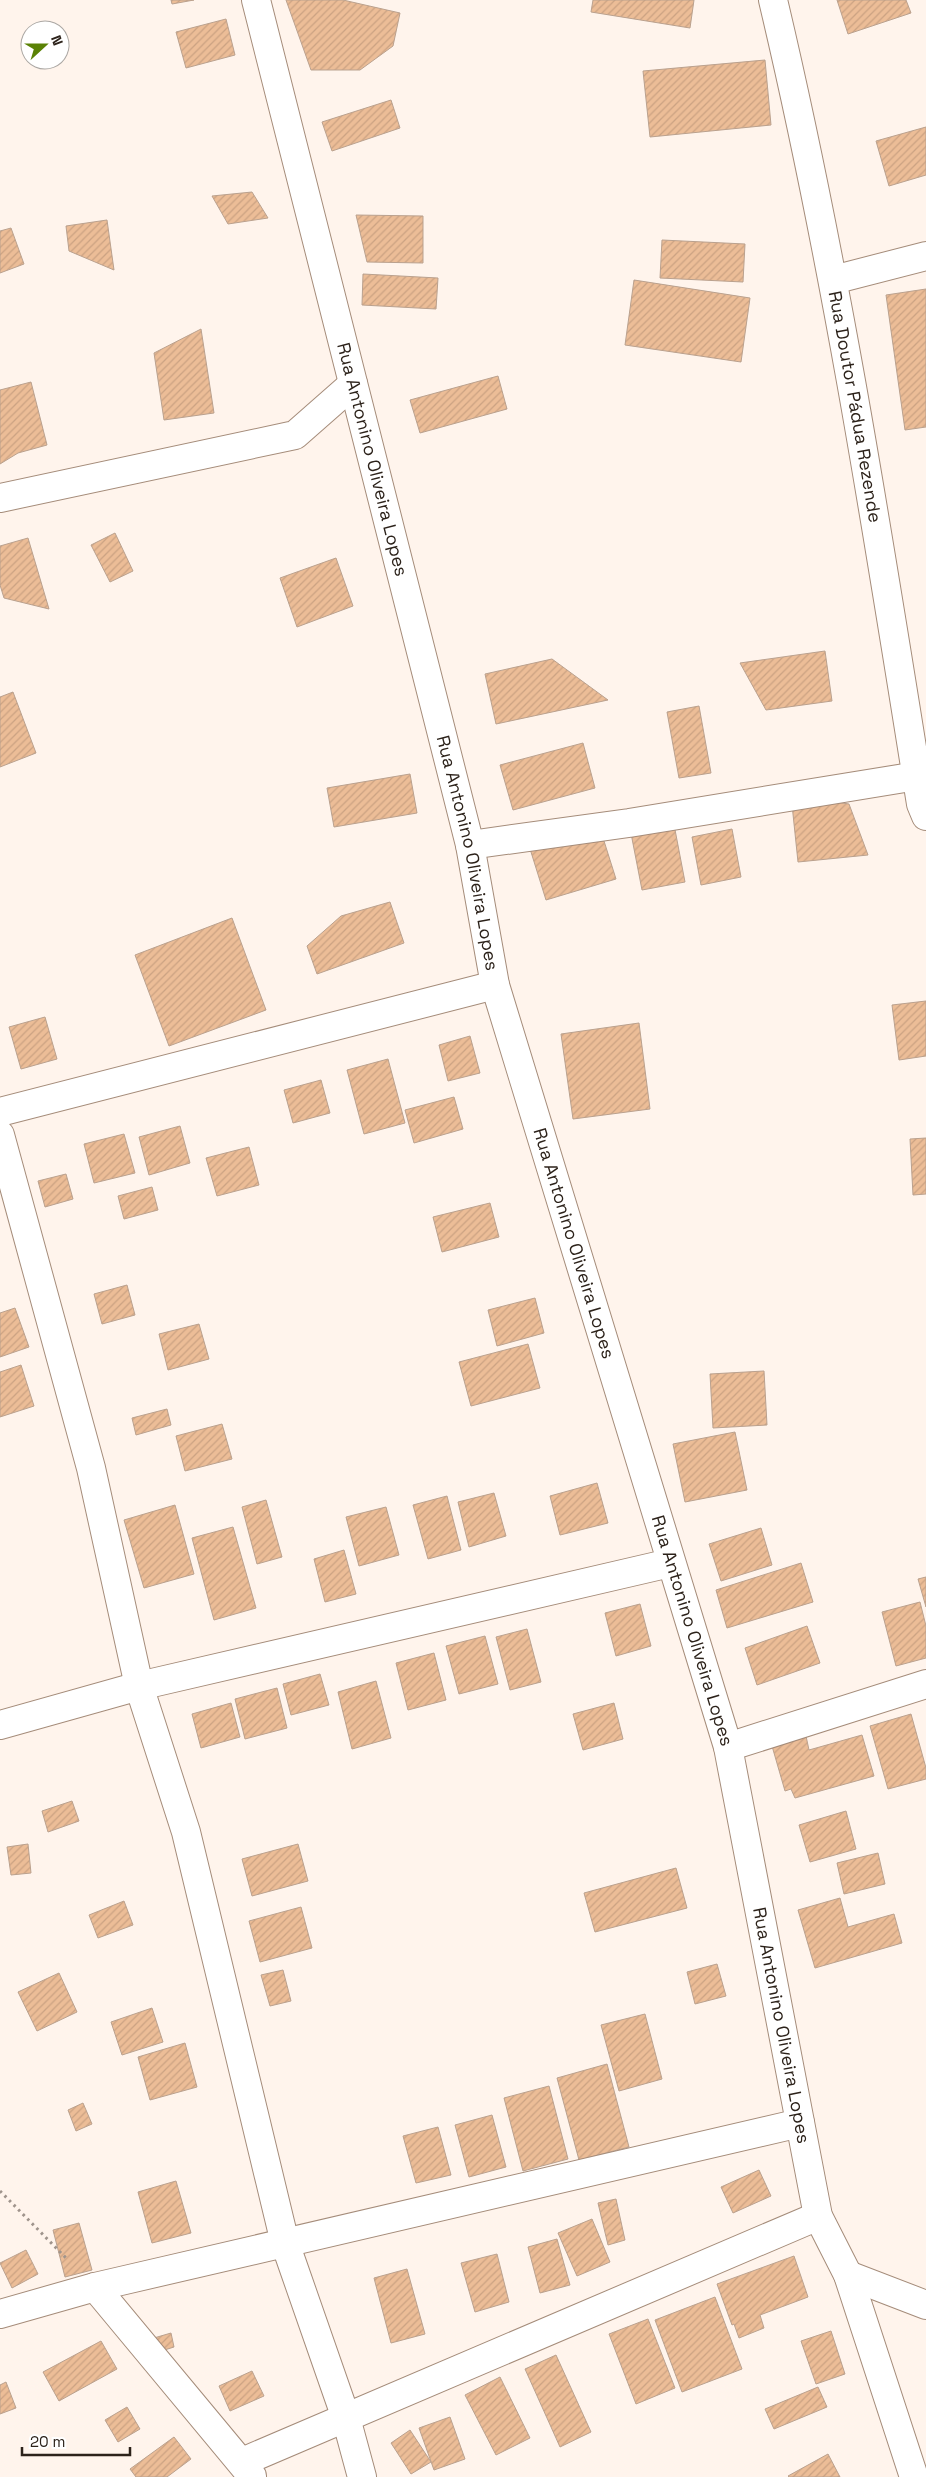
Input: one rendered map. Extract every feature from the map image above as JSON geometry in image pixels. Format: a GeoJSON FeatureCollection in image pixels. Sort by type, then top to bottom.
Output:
{"type":"FeatureCollection","features":[{"type":"Feature","properties":{"kind":"street","name":"Rua Antonino Oliveira Lopes"},"geometry":{"type":"LineString","coordinates":[[256,0],[470,845],[495,985],[670,1563],[728,1747],[818,2216],[848,2275],[914,2477]]}},
{"type":"Feature","properties":{"kind":"street","name":"Rua Doutor Pádua Rezende"},"geometry":{"type":"LineString","coordinates":[[773,0],[793,86],[833,280],[867,466],[921,804],[926,816]]}},
{"type":"Feature","properties":{"kind":"street"},"geometry":{"type":"LineString","coordinates":[[833,280],[926,256]]}},
{"type":"Feature","properties":{"kind":"street"},"geometry":{"type":"LineString","coordinates":[[0,498],[296,435],[353,384]]}},
{"type":"Feature","properties":{"kind":"street"},"geometry":{"type":"LineString","coordinates":[[470,845],[629,823],[917,776]]}},
{"type":"Feature","properties":{"kind":"street"},"geometry":{"type":"LineString","coordinates":[[0,1112],[495,985]]}},
{"type":"Feature","properties":{"kind":"street"},"geometry":{"type":"LineString","coordinates":[[0,1135],[91,1468],[139,1686],[186,1832],[286,2243],[346,2418],[362,2477]]}},
{"type":"Feature","properties":{"kind":"street"},"geometry":{"type":"LineString","coordinates":[[0,1725],[139,1686],[670,1563]]}},
{"type":"Feature","properties":{"kind":"street"},"geometry":{"type":"LineString","coordinates":[[728,1747],[926,1684]]}},
{"type":"Feature","properties":{"kind":"street"},"geometry":{"type":"LineString","coordinates":[[0,2314],[95,2287],[800,2123]]}},
{"type":"Feature","properties":{"kind":"street"},"geometry":{"type":"LineString","coordinates":[[95,2287],[248,2470],[346,2418],[818,2216]]}},
{"type":"Feature","properties":{"kind":"street"},"geometry":{"type":"LineString","coordinates":[[848,2275],[926,2305]]}},
{"type":"Feature","properties":{"kind":"path"},"geometry":{"type":"LineString","coordinates":[[0,2191],[95,2287]]}},
{"type":"Feature","properties":{"kind":"building"},"geometry":{"type":"Polygon","coordinates":[[[171,0],[194,0],[172,4],[171,0]]]}},
{"type":"Feature","properties":{"kind":"building"},"geometry":{"type":"Polygon","coordinates":[[[286,0],[343,0],[400,13],[393,46],[360,70],[311,70],[286,0]]]}},
{"type":"Feature","properties":{"kind":"building"},"geometry":{"type":"Polygon","coordinates":[[[593,0],[694,0],[690,28],[591,12],[593,0]]]}},
{"type":"Feature","properties":{"kind":"building"},"geometry":{"type":"Polygon","coordinates":[[[837,0],[906,0],[911,13],[848,34],[837,0]]]}},
{"type":"Feature","properties":{"kind":"building"},"geometry":{"type":"Polygon","coordinates":[[[226,19],[235,55],[186,68],[176,32],[226,19]]]}},
{"type":"Feature","properties":{"kind":"building"},"geometry":{"type":"Polygon","coordinates":[[[765,60],[771,125],[650,137],[643,71],[765,60]]]}},
{"type":"Feature","properties":{"kind":"building"},"geometry":{"type":"Polygon","coordinates":[[[391,100],[400,128],[332,151],[322,122],[391,100]]]}},
{"type":"Feature","properties":{"kind":"building"},"geometry":{"type":"Polygon","coordinates":[[[926,127],[926,175],[889,186],[876,141],[926,127]]]}},
{"type":"Feature","properties":{"kind":"building"},"geometry":{"type":"Polygon","coordinates":[[[252,192],[268,218],[228,224],[212,196],[252,192]]]}},
{"type":"Feature","properties":{"kind":"building"},"geometry":{"type":"Polygon","coordinates":[[[356,215],[423,216],[423,263],[367,262],[356,215]]]}},
{"type":"Feature","properties":{"kind":"building"},"geometry":{"type":"Polygon","coordinates":[[[107,220],[114,270],[69,251],[66,226],[107,220]]]}},
{"type":"Feature","properties":{"kind":"building"},"geometry":{"type":"Polygon","coordinates":[[[11,228],[24,264],[0,273],[0,231],[11,228]]]}},
{"type":"Feature","properties":{"kind":"building"},"geometry":{"type":"Polygon","coordinates":[[[662,240],[745,244],[743,282],[660,278],[662,240]]]}},
{"type":"Feature","properties":{"kind":"building"},"geometry":{"type":"Polygon","coordinates":[[[363,274],[438,278],[436,309],[362,305],[363,274]]]}},
{"type":"Feature","properties":{"kind":"building"},"geometry":{"type":"Polygon","coordinates":[[[634,280],[750,298],[741,362],[625,345],[634,280]]]}},
{"type":"Feature","properties":{"kind":"building"},"geometry":{"type":"Polygon","coordinates":[[[926,289],[926,427],[905,430],[886,295],[926,289]]]}},
{"type":"Feature","properties":{"kind":"building"},"geometry":{"type":"Polygon","coordinates":[[[201,329],[214,413],[164,420],[154,353],[201,329]]]}},
{"type":"Feature","properties":{"kind":"building"},"geometry":{"type":"Polygon","coordinates":[[[498,376],[507,409],[420,433],[410,400],[498,376]]]}},
{"type":"Feature","properties":{"kind":"building"},"geometry":{"type":"Polygon","coordinates":[[[31,382],[47,445],[18,453],[0,464],[0,390],[31,382]]]}},
{"type":"Feature","properties":{"kind":"building"},"geometry":{"type":"Polygon","coordinates":[[[115,533],[133,571],[110,582],[91,545],[115,533]]]}},
{"type":"Feature","properties":{"kind":"building"},"geometry":{"type":"Polygon","coordinates":[[[28,538],[49,609],[4,598],[0,585],[0,546],[28,538]]]}},
{"type":"Feature","properties":{"kind":"building"},"geometry":{"type":"Polygon","coordinates":[[[336,558],[353,606],[297,627],[280,578],[336,558]]]}},
{"type":"Feature","properties":{"kind":"building"},"geometry":{"type":"Polygon","coordinates":[[[825,651],[832,701],[766,710],[740,663],[825,651]]]}},
{"type":"Feature","properties":{"kind":"building"},"geometry":{"type":"Polygon","coordinates":[[[552,659],[608,700],[496,724],[485,674],[552,659]]]}},
{"type":"Feature","properties":{"kind":"building"},"geometry":{"type":"Polygon","coordinates":[[[13,692],[36,753],[0,767],[0,697],[13,692]]]}},
{"type":"Feature","properties":{"kind":"building"},"geometry":{"type":"Polygon","coordinates":[[[699,706],[711,773],[679,778],[667,712],[699,706]]]}},
{"type":"Feature","properties":{"kind":"building"},"geometry":{"type":"Polygon","coordinates":[[[583,743],[595,788],[513,810],[500,765],[583,743]]]}},
{"type":"Feature","properties":{"kind":"building"},"geometry":{"type":"Polygon","coordinates":[[[410,774],[417,813],[334,827],[327,788],[410,774]]]}},
{"type":"Feature","properties":{"kind":"building"},"geometry":{"type":"Polygon","coordinates":[[[791,795],[849,804],[868,855],[798,862],[791,795]]]}},
{"type":"Feature","properties":{"kind":"building"},"geometry":{"type":"Polygon","coordinates":[[[672,814],[685,882],[642,890],[629,823],[672,814]]]}},
{"type":"Feature","properties":{"kind":"building"},"geometry":{"type":"Polygon","coordinates":[[[732,829],[741,877],[701,885],[692,837],[732,829]]]}},
{"type":"Feature","properties":{"kind":"building"},"geometry":{"type":"Polygon","coordinates":[[[526,836],[604,841],[616,879],[546,900],[526,836]]]}},
{"type":"Feature","properties":{"kind":"building"},"geometry":{"type":"Polygon","coordinates":[[[390,902],[404,943],[317,974],[307,946],[341,916],[390,902]]]}},
{"type":"Feature","properties":{"kind":"building"},"geometry":{"type":"Polygon","coordinates":[[[232,918],[266,1010],[169,1046],[135,955],[232,918]]]}},
{"type":"Feature","properties":{"kind":"building"},"geometry":{"type":"Polygon","coordinates":[[[926,1001],[926,1056],[899,1060],[892,1005],[926,1001]]]}},
{"type":"Feature","properties":{"kind":"building"},"geometry":{"type":"Polygon","coordinates":[[[45,1017],[57,1059],[21,1069],[9,1027],[45,1017]]]}},
{"type":"Feature","properties":{"kind":"building"},"geometry":{"type":"Polygon","coordinates":[[[639,1023],[650,1109],[573,1119],[561,1034],[639,1023]]]}},
{"type":"Feature","properties":{"kind":"building"},"geometry":{"type":"Polygon","coordinates":[[[470,1036],[480,1073],[448,1081],[439,1045],[470,1036]]]}},
{"type":"Feature","properties":{"kind":"building"},"geometry":{"type":"Polygon","coordinates":[[[388,1059],[405,1123],[364,1134],[347,1070],[388,1059]]]}},
{"type":"Feature","properties":{"kind":"building"},"geometry":{"type":"Polygon","coordinates":[[[321,1080],[330,1113],[293,1123],[284,1090],[321,1080]]]}},
{"type":"Feature","properties":{"kind":"building"},"geometry":{"type":"Polygon","coordinates":[[[454,1097],[463,1129],[414,1143],[405,1110],[454,1097]]]}},
{"type":"Feature","properties":{"kind":"building"},"geometry":{"type":"Polygon","coordinates":[[[180,1126],[190,1163],[149,1175],[139,1137],[180,1126]]]}},
{"type":"Feature","properties":{"kind":"building"},"geometry":{"type":"Polygon","coordinates":[[[124,1134],[135,1173],[94,1183],[84,1144],[124,1134]]]}},
{"type":"Feature","properties":{"kind":"building"},"geometry":{"type":"Polygon","coordinates":[[[926,1138],[926,1194],[913,1195],[910,1139],[926,1138]]]}},
{"type":"Feature","properties":{"kind":"building"},"geometry":{"type":"Polygon","coordinates":[[[249,1147],[259,1185],[217,1196],[206,1158],[249,1147]]]}},
{"type":"Feature","properties":{"kind":"building"},"geometry":{"type":"Polygon","coordinates":[[[66,1174],[73,1199],[45,1207],[38,1181],[66,1174]]]}},
{"type":"Feature","properties":{"kind":"building"},"geometry":{"type":"Polygon","coordinates":[[[152,1187],[158,1210],[124,1219],[118,1196],[152,1187]]]}},
{"type":"Feature","properties":{"kind":"building"},"geometry":{"type":"Polygon","coordinates":[[[490,1203],[499,1237],[442,1252],[433,1217],[490,1203]]]}},
{"type":"Feature","properties":{"kind":"building"},"geometry":{"type":"Polygon","coordinates":[[[127,1285],[135,1315],[102,1324],[94,1294],[127,1285]]]}},
{"type":"Feature","properties":{"kind":"building"},"geometry":{"type":"Polygon","coordinates":[[[535,1298],[544,1333],[497,1346],[488,1310],[535,1298]]]}},
{"type":"Feature","properties":{"kind":"building"},"geometry":{"type":"Polygon","coordinates":[[[15,1308],[29,1347],[0,1357],[0,1313],[15,1308]]]}},
{"type":"Feature","properties":{"kind":"building"},"geometry":{"type":"Polygon","coordinates":[[[199,1324],[209,1359],[168,1370],[159,1334],[199,1324]]]}},
{"type":"Feature","properties":{"kind":"building"},"geometry":{"type":"Polygon","coordinates":[[[528,1344],[540,1388],[471,1406],[459,1362],[528,1344]]]}},
{"type":"Feature","properties":{"kind":"building"},"geometry":{"type":"Polygon","coordinates":[[[21,1365],[34,1406],[0,1417],[0,1372],[21,1365]]]}},
{"type":"Feature","properties":{"kind":"building"},"geometry":{"type":"Polygon","coordinates":[[[764,1371],[767,1425],[713,1428],[710,1374],[764,1371]]]}},
{"type":"Feature","properties":{"kind":"building"},"geometry":{"type":"Polygon","coordinates":[[[167,1409],[171,1425],[136,1435],[132,1418],[167,1409]]]}},
{"type":"Feature","properties":{"kind":"building"},"geometry":{"type":"Polygon","coordinates":[[[222,1424],[232,1459],[185,1471],[176,1436],[222,1424]]]}},
{"type":"Feature","properties":{"kind":"building"},"geometry":{"type":"Polygon","coordinates":[[[735,1432],[747,1490],[685,1502],[673,1444],[735,1432]]]}},
{"type":"Feature","properties":{"kind":"building"},"geometry":{"type":"Polygon","coordinates":[[[597,1483],[608,1523],[560,1535],[550,1496],[597,1483]]]}},
{"type":"Feature","properties":{"kind":"building"},"geometry":{"type":"Polygon","coordinates":[[[494,1493],[506,1536],[469,1547],[458,1502],[494,1493]]]}},
{"type":"Feature","properties":{"kind":"building"},"geometry":{"type":"Polygon","coordinates":[[[447,1496],[461,1550],[428,1559],[413,1505],[447,1496]]]}},
{"type":"Feature","properties":{"kind":"building"},"geometry":{"type":"Polygon","coordinates":[[[266,1500],[282,1557],[257,1564],[242,1507],[266,1500]]]}},
{"type":"Feature","properties":{"kind":"building"},"geometry":{"type":"Polygon","coordinates":[[[175,1505],[194,1574],[144,1588],[124,1520],[175,1505]]]}},
{"type":"Feature","properties":{"kind":"building"},"geometry":{"type":"Polygon","coordinates":[[[386,1507],[399,1555],[359,1566],[346,1517],[386,1507]]]}},
{"type":"Feature","properties":{"kind":"building"},"geometry":{"type":"Polygon","coordinates":[[[233,1527],[256,1608],[214,1620],[192,1538],[233,1527]]]}},
{"type":"Feature","properties":{"kind":"building"},"geometry":{"type":"Polygon","coordinates":[[[761,1528],[772,1565],[721,1581],[709,1544],[761,1528]]]}},
{"type":"Feature","properties":{"kind":"building"},"geometry":{"type":"Polygon","coordinates":[[[344,1550],[356,1594],[325,1602],[314,1559],[344,1550]]]}},
{"type":"Feature","properties":{"kind":"building"},"geometry":{"type":"Polygon","coordinates":[[[801,1563],[813,1602],[727,1628],[716,1590],[801,1563]]]}},
{"type":"Feature","properties":{"kind":"building"},"geometry":{"type":"Polygon","coordinates":[[[926,1577],[926,1607],[918,1579],[926,1577]]]}},
{"type":"Feature","properties":{"kind":"building"},"geometry":{"type":"Polygon","coordinates":[[[920,1602],[926,1626],[926,1658],[896,1666],[882,1612],[920,1602]]]}},
{"type":"Feature","properties":{"kind":"building"},"geometry":{"type":"Polygon","coordinates":[[[640,1604],[651,1646],[616,1656],[605,1613],[640,1604]]]}},
{"type":"Feature","properties":{"kind":"building"},"geometry":{"type":"Polygon","coordinates":[[[807,1626],[820,1663],[757,1685],[745,1648],[807,1626]]]}},
{"type":"Feature","properties":{"kind":"building"},"geometry":{"type":"Polygon","coordinates":[[[527,1629],[541,1682],[510,1690],[496,1637],[527,1629]]]}},
{"type":"Feature","properties":{"kind":"building"},"geometry":{"type":"Polygon","coordinates":[[[485,1636],[498,1684],[459,1694],[446,1646],[485,1636]]]}},
{"type":"Feature","properties":{"kind":"building"},"geometry":{"type":"Polygon","coordinates":[[[434,1653],[446,1700],[408,1710],[396,1663],[434,1653]]]}},
{"type":"Feature","properties":{"kind":"building"},"geometry":{"type":"Polygon","coordinates":[[[320,1674],[329,1705],[291,1715],[283,1684],[320,1674]]]}},
{"type":"Feature","properties":{"kind":"building"},"geometry":{"type":"Polygon","coordinates":[[[376,1681],[391,1738],[352,1749],[338,1692],[376,1681]]]}},
{"type":"Feature","properties":{"kind":"building"},"geometry":{"type":"Polygon","coordinates":[[[277,1688],[287,1728],[245,1739],[235,1699],[277,1688]]]}},
{"type":"Feature","properties":{"kind":"building"},"geometry":{"type":"Polygon","coordinates":[[[231,1703],[240,1737],[201,1748],[192,1714],[231,1703]]]}},
{"type":"Feature","properties":{"kind":"building"},"geometry":{"type":"Polygon","coordinates":[[[614,1703],[623,1739],[583,1750],[573,1714],[614,1703]]]}},
{"type":"Feature","properties":{"kind":"building"},"geometry":{"type":"Polygon","coordinates":[[[911,1714],[926,1768],[926,1779],[888,1789],[870,1726],[911,1714]]]}},
{"type":"Feature","properties":{"kind":"building"},"geometry":{"type":"Polygon","coordinates":[[[862,1735],[874,1776],[795,1798],[791,1789],[785,1791],[772,1746],[806,1736],[809,1750],[862,1735]]]}},
{"type":"Feature","properties":{"kind":"building"},"geometry":{"type":"Polygon","coordinates":[[[72,1801],[79,1821],[48,1832],[42,1811],[72,1801]]]}},
{"type":"Feature","properties":{"kind":"building"},"geometry":{"type":"Polygon","coordinates":[[[846,1811],[856,1849],[810,1862],[799,1825],[846,1811]]]}},
{"type":"Feature","properties":{"kind":"building"},"geometry":{"type":"Polygon","coordinates":[[[28,1844],[31,1873],[11,1875],[7,1847],[28,1844]]]}},
{"type":"Feature","properties":{"kind":"building"},"geometry":{"type":"Polygon","coordinates":[[[298,1844],[308,1881],[252,1896],[242,1859],[298,1844]]]}},
{"type":"Feature","properties":{"kind":"building"},"geometry":{"type":"Polygon","coordinates":[[[878,1853],[885,1884],[844,1894],[837,1863],[878,1853]]]}},
{"type":"Feature","properties":{"kind":"building"},"geometry":{"type":"Polygon","coordinates":[[[676,1868],[687,1908],[595,1932],[584,1893],[676,1868]]]}},
{"type":"Feature","properties":{"kind":"building"},"geometry":{"type":"Polygon","coordinates":[[[840,1898],[848,1927],[894,1914],[902,1943],[815,1968],[798,1910],[840,1898]]]}},
{"type":"Feature","properties":{"kind":"building"},"geometry":{"type":"Polygon","coordinates":[[[124,1901],[133,1925],[98,1938],[89,1915],[124,1901]]]}},
{"type":"Feature","properties":{"kind":"building"},"geometry":{"type":"Polygon","coordinates":[[[301,1907],[312,1948],[260,1962],[249,1921],[301,1907]]]}},
{"type":"Feature","properties":{"kind":"building"},"geometry":{"type":"Polygon","coordinates":[[[717,1964],[726,1996],[695,2004],[687,1972],[717,1964]]]}},
{"type":"Feature","properties":{"kind":"building"},"geometry":{"type":"Polygon","coordinates":[[[283,1970],[291,2001],[270,2006],[261,1975],[283,1970]]]}},
{"type":"Feature","properties":{"kind":"building"},"geometry":{"type":"Polygon","coordinates":[[[59,1973],[77,2012],[37,2031],[18,1992],[59,1973]]]}},
{"type":"Feature","properties":{"kind":"building"},"geometry":{"type":"Polygon","coordinates":[[[152,2008],[163,2042],[122,2055],[111,2022],[152,2008]]]}},
{"type":"Feature","properties":{"kind":"building"},"geometry":{"type":"Polygon","coordinates":[[[645,2014],[662,2079],[619,2091],[601,2025],[645,2014]]]}},
{"type":"Feature","properties":{"kind":"building"},"geometry":{"type":"Polygon","coordinates":[[[185,2043],[197,2087],[150,2100],[138,2057],[185,2043]]]}},
{"type":"Feature","properties":{"kind":"building"},"geometry":{"type":"Polygon","coordinates":[[[607,2064],[629,2147],[579,2160],[557,2078],[607,2064]]]}},
{"type":"Feature","properties":{"kind":"building"},"geometry":{"type":"Polygon","coordinates":[[[549,2086],[568,2159],[523,2171],[504,2098],[549,2086]]]}},
{"type":"Feature","properties":{"kind":"building"},"geometry":{"type":"Polygon","coordinates":[[[83,2103],[92,2124],[76,2131],[68,2110],[83,2103]]]}},
{"type":"Feature","properties":{"kind":"building"},"geometry":{"type":"Polygon","coordinates":[[[492,2115],[506,2167],[469,2177],[455,2125],[492,2115]]]}},
{"type":"Feature","properties":{"kind":"building"},"geometry":{"type":"Polygon","coordinates":[[[438,2127],[451,2175],[416,2183],[403,2136],[438,2127]]]}},
{"type":"Feature","properties":{"kind":"building"},"geometry":{"type":"Polygon","coordinates":[[[759,2170],[771,2196],[733,2213],[721,2187],[759,2170]]]}},
{"type":"Feature","properties":{"kind":"building"},"geometry":{"type":"Polygon","coordinates":[[[176,2181],[191,2233],[152,2243],[138,2192],[176,2181]]]}},
{"type":"Feature","properties":{"kind":"building"},"geometry":{"type":"Polygon","coordinates":[[[616,2199],[625,2240],[608,2245],[598,2203],[616,2199]]]}},
{"type":"Feature","properties":{"kind":"building"},"geometry":{"type":"Polygon","coordinates":[[[592,2219],[610,2262],[577,2276],[558,2233],[592,2219]]]}},
{"type":"Feature","properties":{"kind":"building"},"geometry":{"type":"Polygon","coordinates":[[[79,2223],[92,2270],[65,2277],[53,2230],[79,2223]]]}},
{"type":"Feature","properties":{"kind":"building"},"geometry":{"type":"Polygon","coordinates":[[[557,2239],[570,2285],[540,2293],[528,2247],[557,2239]]]}},
{"type":"Feature","properties":{"kind":"building"},"geometry":{"type":"Polygon","coordinates":[[[26,2250],[38,2274],[12,2288],[0,2263],[26,2250]]]}},
{"type":"Feature","properties":{"kind":"building"},"geometry":{"type":"Polygon","coordinates":[[[497,2254],[509,2302],[475,2312],[461,2263],[497,2254]]]}},
{"type":"Feature","properties":{"kind":"building"},"geometry":{"type":"Polygon","coordinates":[[[794,2256],[808,2297],[760,2315],[764,2328],[739,2338],[734,2324],[732,2325],[717,2284],[794,2256]]]}},
{"type":"Feature","properties":{"kind":"building"},"geometry":{"type":"Polygon","coordinates":[[[407,2269],[425,2334],[391,2343],[374,2278],[407,2269]]]}},
{"type":"Feature","properties":{"kind":"building"},"geometry":{"type":"Polygon","coordinates":[[[715,2297],[742,2369],[682,2392],[655,2320],[715,2297]]]}},
{"type":"Feature","properties":{"kind":"building"},"geometry":{"type":"Polygon","coordinates":[[[648,2319],[675,2388],[636,2404],[609,2334],[648,2319]]]}},
{"type":"Feature","properties":{"kind":"building"},"geometry":{"type":"Polygon","coordinates":[[[831,2331],[845,2374],[816,2384],[801,2341],[831,2331]]]}},
{"type":"Feature","properties":{"kind":"building"},"geometry":{"type":"Polygon","coordinates":[[[171,2333],[174,2347],[158,2352],[154,2338],[171,2333]]]}},
{"type":"Feature","properties":{"kind":"building"},"geometry":{"type":"Polygon","coordinates":[[[101,2341],[117,2369],[59,2401],[43,2372],[101,2341]]]}},
{"type":"Feature","properties":{"kind":"building"},"geometry":{"type":"Polygon","coordinates":[[[556,2355],[591,2432],[560,2447],[525,2369],[556,2355]]]}},
{"type":"Feature","properties":{"kind":"building"},"geometry":{"type":"Polygon","coordinates":[[[252,2371],[264,2396],[230,2411],[219,2386],[252,2371]]]}},
{"type":"Feature","properties":{"kind":"building"},"geometry":{"type":"Polygon","coordinates":[[[500,2377],[530,2438],[496,2455],[465,2395],[500,2377]]]}},
{"type":"Feature","properties":{"kind":"building"},"geometry":{"type":"Polygon","coordinates":[[[6,2382],[16,2408],[0,2414],[0,2385],[6,2382]]]}},
{"type":"Feature","properties":{"kind":"building"},"geometry":{"type":"Polygon","coordinates":[[[818,2387],[827,2407],[774,2429],[765,2409],[818,2387]]]}},
{"type":"Feature","properties":{"kind":"building"},"geometry":{"type":"Polygon","coordinates":[[[127,2407],[140,2429],[118,2442],[105,2420],[127,2407]]]}},
{"type":"Feature","properties":{"kind":"building"},"geometry":{"type":"Polygon","coordinates":[[[450,2417],[465,2459],[434,2470],[419,2428],[450,2417]]]}},
{"type":"Feature","properties":{"kind":"building"},"geometry":{"type":"Polygon","coordinates":[[[410,2430],[431,2462],[411,2474],[391,2443],[410,2430]]]}},
{"type":"Feature","properties":{"kind":"building"},"geometry":{"type":"Polygon","coordinates":[[[174,2437],[191,2459],[167,2477],[136,2477],[130,2469],[174,2437]]]}},
{"type":"Feature","properties":{"kind":"building"},"geometry":{"type":"Polygon","coordinates":[[[828,2454],[840,2477],[788,2476],[828,2454]]]}}]}
